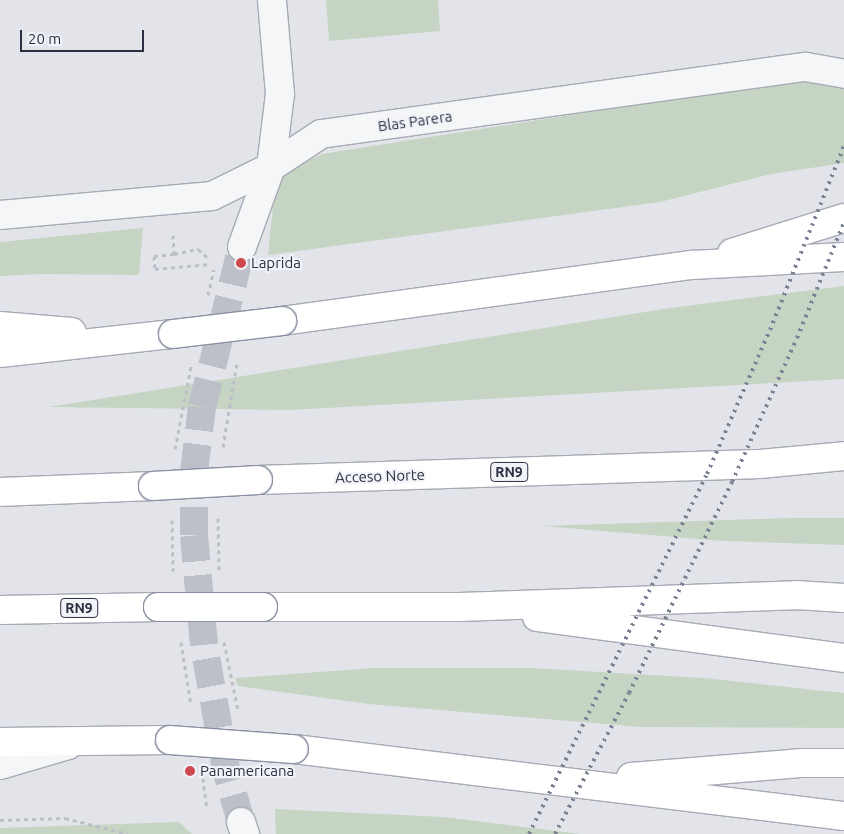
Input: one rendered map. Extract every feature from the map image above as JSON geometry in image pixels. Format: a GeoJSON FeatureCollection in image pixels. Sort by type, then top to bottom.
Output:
{"type":"FeatureCollection","features":[{"type":"Feature","properties":{"kind":"highway"},"geometry":{"type":"LineString","coordinates":[[692,265],[844,218]]}},
{"type":"Feature","properties":{"kind":"highway"},"geometry":{"type":"LineString","coordinates":[[0,353],[128,336],[173,334],[282,321],[692,265],[844,257]]}},
{"type":"Feature","properties":{"kind":"highway"},"geometry":{"type":"LineString","coordinates":[[0,326],[128,336]]}},
{"type":"Feature","properties":{"kind":"highway"},"geometry":{"type":"LineString","coordinates":[[760,464],[844,456]]}},
{"type":"Feature","properties":{"kind":"highway"},"geometry":{"type":"LineString","coordinates":[[760,464],[844,472]]}},
{"type":"Feature","properties":{"kind":"highway","name":"Acceso Norte"},"geometry":{"type":"LineString","coordinates":[[0,492],[258,480],[760,464]]}},
{"type":"Feature","properties":{"kind":"highway"},"geometry":{"type":"LineString","coordinates":[[459,606],[796,595],[844,598]]}},
{"type":"Feature","properties":{"kind":"highway"},"geometry":{"type":"LineString","coordinates":[[459,606],[844,658]]}},
{"type":"Feature","properties":{"kind":"highway","name":"RN9"},"geometry":{"type":"LineString","coordinates":[[0,610],[158,607],[459,606]]}},
{"type":"Feature","properties":{"kind":"highway"},"geometry":{"type":"LineString","coordinates":[[0,742],[170,740],[294,749],[577,781],[844,816]]}},
{"type":"Feature","properties":{"kind":"highway"},"geometry":{"type":"LineString","coordinates":[[577,781],[802,763],[844,763]]}},
{"type":"Feature","properties":{"kind":"street"},"geometry":{"type":"LineString","coordinates":[[242,247],[271,167],[280,94],[272,0]]}},
{"type":"Feature","properties":{"kind":"street","name":"Blas Parera"},"geometry":{"type":"LineString","coordinates":[[0,215],[212,196],[271,167],[321,134],[806,67],[844,74]]}},
{"type":"Feature","properties":{"kind":"street"},"geometry":{"type":"LineString","coordinates":[[0,764],[79,742]]}},
{"type":"Feature","properties":{"kind":"path"},"geometry":{"type":"LineString","coordinates":[[174,254],[173,234],[182,234]]}},
{"type":"Feature","properties":{"kind":"path"},"geometry":{"type":"LineString","coordinates":[[198,250],[216,264],[155,269],[154,256],[198,250]]}},
{"type":"Feature","properties":{"kind":"path"},"geometry":{"type":"LineString","coordinates":[[206,300],[216,264]]}},
{"type":"Feature","properties":{"kind":"path"},"geometry":{"type":"LineString","coordinates":[[222,451],[224,422],[238,354]]}},
{"type":"Feature","properties":{"kind":"path"},"geometry":{"type":"LineString","coordinates":[[174,460],[192,365]]}},
{"type":"Feature","properties":{"kind":"path"},"geometry":{"type":"LineString","coordinates":[[218,511],[220,580]]}},
{"type":"Feature","properties":{"kind":"path"},"geometry":{"type":"LineString","coordinates":[[172,516],[174,573]]}},
{"type":"Feature","properties":{"kind":"path"},"geometry":{"type":"LineString","coordinates":[[181,637],[193,714]]}},
{"type":"Feature","properties":{"kind":"path"},"geometry":{"type":"LineString","coordinates":[[224,639],[239,716]]}},
{"type":"Feature","properties":{"kind":"path"},"geometry":{"type":"LineString","coordinates":[[202,773],[208,817]]}},
{"type":"Feature","properties":{"kind":"path"},"geometry":{"type":"LineString","coordinates":[[0,820],[65,818],[128,834]]}},
{"type":"Feature","properties":{"kind":"green space"},"geometry":{"type":"Polygon","coordinates":[[[326,0],[438,0],[440,31],[329,41],[326,0]]]}},
{"type":"Feature","properties":{"kind":"green space"},"geometry":{"type":"Polygon","coordinates":[[[812,77],[844,85],[844,163],[771,174],[660,202],[268,255],[276,177],[322,154],[812,77]]]}},
{"type":"Feature","properties":{"kind":"green space"},"geometry":{"type":"Polygon","coordinates":[[[143,228],[139,275],[43,274],[0,276],[0,242],[143,228]]]}},
{"type":"Feature","properties":{"kind":"green space"},"geometry":{"type":"Polygon","coordinates":[[[844,286],[844,379],[291,410],[49,407],[670,308],[844,286]]]}},
{"type":"Feature","properties":{"kind":"green space"},"geometry":{"type":"Polygon","coordinates":[[[844,518],[844,545],[723,541],[543,526],[844,518]]]}},
{"type":"Feature","properties":{"kind":"green space"},"geometry":{"type":"Polygon","coordinates":[[[374,668],[531,668],[704,678],[844,693],[844,728],[641,727],[369,704],[238,686],[235,678],[374,668]]]}},
{"type":"Feature","properties":{"kind":"green space"},"geometry":{"type":"Polygon","coordinates":[[[275,809],[443,817],[580,834],[276,834],[275,809]]]}},
{"type":"Feature","properties":{"kind":"green space"},"geometry":{"type":"Polygon","coordinates":[[[179,822],[192,834],[0,834],[0,828],[179,822]]]}},
{"type":"Feature","properties":{"kind":"tunnel"},"geometry":{"type":"LineString","coordinates":[[241,822],[226,769],[204,645],[194,535],[194,472],[202,407],[242,247]]}},
{"type":"Feature","properties":{"kind":"railway"},"geometry":{"type":"LineString","coordinates":[[529,834],[707,474],[770,330],[844,146]]}},
{"type":"Feature","properties":{"kind":"railway"},"geometry":{"type":"LineString","coordinates":[[555,834],[629,693],[732,482],[797,338],[844,222]]}},
{"type":"Feature","properties":{"kind":"place","name":"Laprida"},"geometry":{"type":"Point","coordinates":[241,263]}},
{"type":"Feature","properties":{"kind":"place","name":"Panamericana"},"geometry":{"type":"Point","coordinates":[190,771]}}]}
